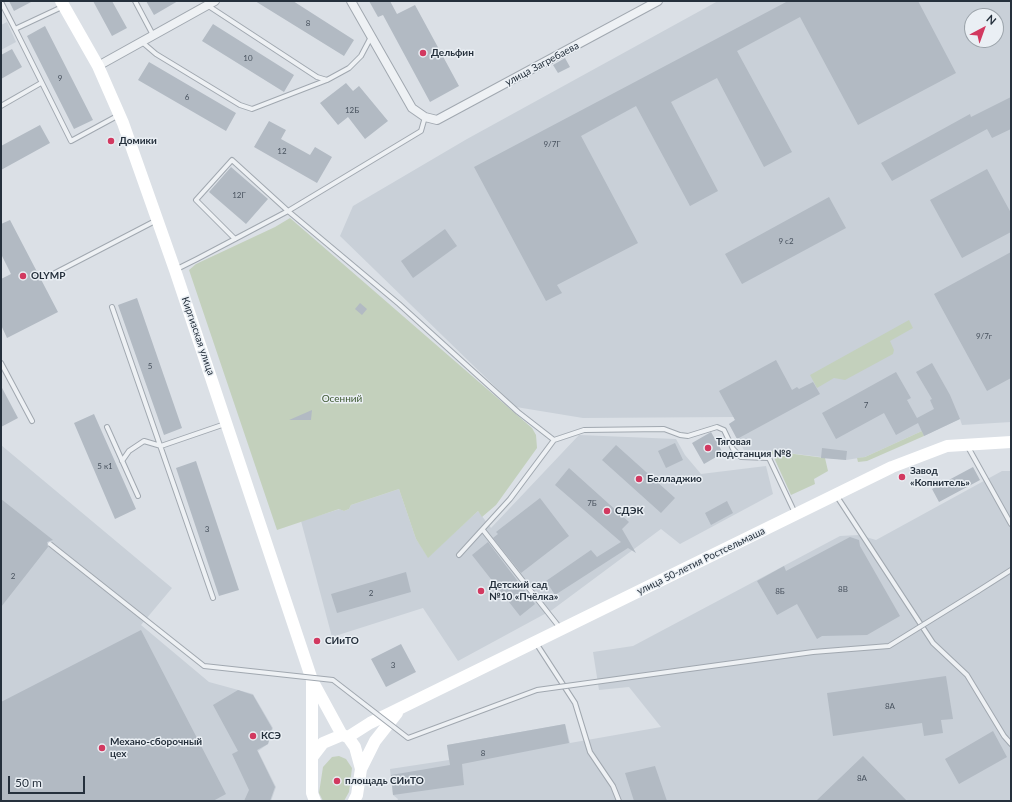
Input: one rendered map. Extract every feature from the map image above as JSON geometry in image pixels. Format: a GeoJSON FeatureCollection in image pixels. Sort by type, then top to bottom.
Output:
{"type":"FeatureCollection","features":[{"type":"Feature","properties":{"kind":"main road","name":"Киргизская улица"},"geometry":{"type":"LineString","coordinates":[[62,3],[98,66],[119,115],[175,270],[312,680]]}},
{"type":"Feature","properties":{"kind":"main road","name":"улица 50-летия Ростсельмаша"},"geometry":{"type":"LineString","coordinates":[[345,736],[892,466],[947,446],[1011,442]]}},
{"type":"Feature","properties":{"kind":"main road"},"geometry":{"type":"LineString","coordinates":[[312,680],[345,736],[355,747],[361,769]]}},
{"type":"Feature","properties":{"kind":"main road"},"geometry":{"type":"LineString","coordinates":[[312,680],[312,798]]}},
{"type":"Feature","properties":{"kind":"main road"},"geometry":{"type":"LineString","coordinates":[[354,801],[357,795],[361,769],[375,741],[400,710]]}},
{"type":"Feature","properties":{"kind":"main road"},"geometry":{"type":"LineString","coordinates":[[313,756],[323,743],[345,736]]}},
{"type":"Feature","properties":{"kind":"street"},"geometry":{"type":"LineString","coordinates":[[351,1],[412,108],[424,117]]}},
{"type":"Feature","properties":{"kind":"street","name":"улица Загребаева"},"geometry":{"type":"LineString","coordinates":[[424,117],[438,120],[658,1]]}},
{"type":"Feature","properties":{"kind":"street"},"geometry":{"type":"LineString","coordinates":[[98,66],[211,3]]}},
{"type":"Feature","properties":{"kind":"lane"},"geometry":{"type":"LineString","coordinates":[[135,1],[153,35]]}},
{"type":"Feature","properties":{"kind":"lane"},"geometry":{"type":"LineString","coordinates":[[1,2],[16,29],[41,83],[71,141],[119,115]]}},
{"type":"Feature","properties":{"kind":"lane"},"geometry":{"type":"LineString","coordinates":[[16,29],[62,3]]}},
{"type":"Feature","properties":{"kind":"lane"},"geometry":{"type":"LineString","coordinates":[[211,3],[317,78],[327,80]]}},
{"type":"Feature","properties":{"kind":"lane"},"geometry":{"type":"LineString","coordinates":[[142,42],[156,54],[240,105],[252,109],[327,80],[349,68],[361,56],[371,37]]}},
{"type":"Feature","properties":{"kind":"lane"},"geometry":{"type":"LineString","coordinates":[[1,106],[41,83]]}},
{"type":"Feature","properties":{"kind":"lane"},"geometry":{"type":"LineString","coordinates":[[175,270],[288,211],[421,131],[424,117]]}},
{"type":"Feature","properties":{"kind":"lane"},"geometry":{"type":"LineString","coordinates":[[235,239],[196,200],[232,160],[288,211],[399,304],[518,412],[554,440]]}},
{"type":"Feature","properties":{"kind":"lane"},"geometry":{"type":"LineString","coordinates":[[55,273],[157,220]]}},
{"type":"Feature","properties":{"kind":"lane"},"geometry":{"type":"LineString","coordinates":[[112,307],[213,598]]}},
{"type":"Feature","properties":{"kind":"lane"},"geometry":{"type":"LineString","coordinates":[[1,363],[32,421]]}},
{"type":"Feature","properties":{"kind":"lane"},"geometry":{"type":"LineString","coordinates":[[122,461],[130,451],[144,441],[161,446],[227,424]]}},
{"type":"Feature","properties":{"kind":"lane"},"geometry":{"type":"LineString","coordinates":[[107,427],[138,496]]}},
{"type":"Feature","properties":{"kind":"lane"},"geometry":{"type":"LineString","coordinates":[[459,555],[510,499],[554,440],[584,430],[664,428],[680,435],[688,436],[717,427],[724,430],[733,449],[741,457],[769,458],[796,514]]}},
{"type":"Feature","properties":{"kind":"lane"},"geometry":{"type":"LineString","coordinates":[[967,445],[1011,524]]}},
{"type":"Feature","properties":{"kind":"lane"},"geometry":{"type":"LineString","coordinates":[[836,494],[933,643],[967,675],[1004,736],[1011,744]]}},
{"type":"Feature","properties":{"kind":"lane"},"geometry":{"type":"LineString","coordinates":[[483,530],[561,630]]}},
{"type":"Feature","properties":{"kind":"lane"},"geometry":{"type":"LineString","coordinates":[[50,544],[204,666],[333,680],[408,738],[537,690],[813,652],[889,646],[1011,570]]}},
{"type":"Feature","properties":{"kind":"lane"},"geometry":{"type":"LineString","coordinates":[[536,642],[575,703],[590,752],[613,786],[618,801]]}},
{"type":"Feature","properties":{"kind":"shaded area"},"geometry":{"type":"Polygon","coordinates":[[[718,1],[1011,1],[1011,422],[962,425],[960,419],[924,436],[922,431],[865,457],[846,460],[771,451],[744,450],[729,424],[735,420],[734,417],[583,418],[516,407],[340,236],[353,206],[467,139],[718,1]]]}},
{"type":"Feature","properties":{"kind":"shaded area"},"geometry":{"type":"Polygon","coordinates":[[[7,22],[16,42],[1,50],[1,25],[7,22]]]}},
{"type":"Feature","properties":{"kind":"shaded area"},"geometry":{"type":"Polygon","coordinates":[[[579,435],[676,439],[685,455],[701,474],[766,466],[773,494],[680,544],[661,529],[552,610],[458,661],[423,608],[332,637],[301,521],[340,509],[344,511],[349,509],[351,505],[399,489],[416,539],[428,557],[478,511],[491,528],[579,435]]]}},
{"type":"Feature","properties":{"kind":"shaded area"},"geometry":{"type":"Polygon","coordinates":[[[1,445],[172,588],[141,625],[209,682],[253,694],[273,728],[268,744],[258,751],[276,787],[271,801],[1,801],[1,445]]]}},
{"type":"Feature","properties":{"kind":"shaded area"},"geometry":{"type":"Polygon","coordinates":[[[1002,471],[1011,471],[1011,801],[397,801],[398,799],[393,795],[390,769],[449,760],[447,745],[565,724],[570,743],[661,727],[629,687],[599,690],[593,652],[633,646],[840,536],[859,535],[876,540],[1002,471]]]}},
{"type":"Feature","properties":{"kind":"green space","name":"Осенний"},"geometry":{"type":"Polygon","coordinates":[[[290,218],[532,428],[536,435],[537,448],[496,505],[482,517],[478,511],[428,558],[416,539],[399,489],[351,505],[349,509],[344,511],[339,509],[277,530],[189,270],[196,264],[275,227],[290,218]]]}},
{"type":"Feature","properties":{"kind":"green space"},"geometry":{"type":"Polygon","coordinates":[[[909,320],[913,328],[890,341],[894,350],[893,354],[845,380],[834,378],[817,388],[810,375],[909,320]]]}},
{"type":"Feature","properties":{"kind":"green space"},"geometry":{"type":"Polygon","coordinates":[[[922,431],[924,436],[867,461],[858,462],[857,458],[865,457],[922,431]]]}},
{"type":"Feature","properties":{"kind":"green space"},"geometry":{"type":"Polygon","coordinates":[[[771,451],[825,458],[828,471],[814,479],[815,484],[791,495],[771,451]]]}},
{"type":"Feature","properties":{"kind":"green space"},"geometry":{"type":"Polygon","coordinates":[[[339,756],[346,759],[352,768],[349,792],[344,801],[323,801],[319,793],[323,767],[332,757],[339,756]]]}},
{"type":"Feature","properties":{"kind":"building"},"geometry":{"type":"Polygon","coordinates":[[[9,1],[33,1],[14,11],[9,1]]]}},
{"type":"Feature","properties":{"kind":"building"},"geometry":{"type":"Polygon","coordinates":[[[93,1],[112,1],[127,28],[112,36],[93,1]]]}},
{"type":"Feature","properties":{"kind":"building"},"geometry":{"type":"Polygon","coordinates":[[[146,1],[178,1],[154,15],[146,1]]]}},
{"type":"Feature","properties":{"kind":"building"},"geometry":{"type":"Polygon","coordinates":[[[255,1],[293,1],[354,40],[344,56],[255,1]]]}},
{"type":"Feature","properties":{"kind":"building","name":"Дельфин"},"geometry":{"type":"Polygon","coordinates":[[[369,1],[390,1],[397,14],[415,5],[459,86],[430,102],[383,15],[378,17],[369,1]]]}},
{"type":"Feature","properties":{"kind":"building"},"geometry":{"type":"Polygon","coordinates":[[[788,1],[918,1],[956,73],[858,125],[800,17],[737,51],[792,152],[764,167],[717,78],[671,102],[718,191],[690,206],[636,106],[581,136],[638,243],[557,285],[562,293],[546,301],[474,167],[788,1]]]}},
{"type":"Feature","properties":{"kind":"building"},"geometry":{"type":"Polygon","coordinates":[[[213,24],[294,75],[284,92],[202,41],[213,24]]]}},
{"type":"Feature","properties":{"kind":"building"},"geometry":{"type":"Polygon","coordinates":[[[45,26],[93,120],[74,129],[27,36],[45,26]]]}},
{"type":"Feature","properties":{"kind":"building"},"geometry":{"type":"Polygon","coordinates":[[[12,49],[22,67],[1,79],[1,55],[12,49]]]}},
{"type":"Feature","properties":{"kind":"building"},"geometry":{"type":"Polygon","coordinates":[[[565,58],[570,67],[558,73],[553,65],[565,58]]]}},
{"type":"Feature","properties":{"kind":"building"},"geometry":{"type":"Polygon","coordinates":[[[149,62],[236,113],[226,131],[138,80],[149,62]]]}},
{"type":"Feature","properties":{"kind":"building"},"geometry":{"type":"Polygon","coordinates":[[[346,83],[353,91],[359,86],[388,121],[365,139],[348,117],[338,125],[320,103],[346,83]]]}},
{"type":"Feature","properties":{"kind":"building"},"geometry":{"type":"Polygon","coordinates":[[[1011,97],[1011,129],[992,138],[987,129],[892,181],[881,163],[970,114],[971,117],[1011,97]]]}},
{"type":"Feature","properties":{"kind":"building"},"geometry":{"type":"Polygon","coordinates":[[[269,121],[286,130],[281,139],[310,155],[315,147],[332,157],[317,183],[254,147],[269,121]]]}},
{"type":"Feature","properties":{"kind":"building"},"geometry":{"type":"Polygon","coordinates":[[[40,125],[50,143],[1,170],[1,146],[40,125]]]}},
{"type":"Feature","properties":{"kind":"building"},"geometry":{"type":"Polygon","coordinates":[[[231,167],[268,199],[246,224],[209,192],[231,167]]]}},
{"type":"Feature","properties":{"kind":"building"},"geometry":{"type":"Polygon","coordinates":[[[987,169],[1011,213],[1011,232],[962,258],[930,200],[987,169]]]}},
{"type":"Feature","properties":{"kind":"building"},"geometry":{"type":"Polygon","coordinates":[[[829,197],[846,228],[742,284],[725,254],[829,197]]]}},
{"type":"Feature","properties":{"kind":"building","name":"OLYMP"},"geometry":{"type":"Polygon","coordinates":[[[10,220],[58,312],[7,338],[1,325],[1,279],[11,274],[1,254],[1,224],[10,220]]]}},
{"type":"Feature","properties":{"kind":"building"},"geometry":{"type":"Polygon","coordinates":[[[445,229],[457,246],[413,278],[401,261],[445,229]]]}},
{"type":"Feature","properties":{"kind":"building"},"geometry":{"type":"Polygon","coordinates":[[[1011,252],[1011,378],[987,391],[934,294],[1011,252]]]}},
{"type":"Feature","properties":{"kind":"building"},"geometry":{"type":"Polygon","coordinates":[[[137,298],[182,428],[164,435],[118,305],[137,298]]]}},
{"type":"Feature","properties":{"kind":"building"},"geometry":{"type":"Polygon","coordinates":[[[360,303],[367,309],[362,315],[355,309],[360,303]]]}},
{"type":"Feature","properties":{"kind":"building"},"geometry":{"type":"Polygon","coordinates":[[[776,360],[792,390],[797,387],[799,389],[813,382],[820,394],[737,439],[729,424],[735,420],[719,391],[776,360]]]}},
{"type":"Feature","properties":{"kind":"building"},"geometry":{"type":"Polygon","coordinates":[[[932,363],[950,395],[960,419],[924,436],[918,423],[896,435],[884,413],[836,439],[822,413],[896,372],[911,398],[907,400],[917,418],[934,409],[930,400],[932,399],[916,372],[932,363]]]}},
{"type":"Feature","properties":{"kind":"building"},"geometry":{"type":"Polygon","coordinates":[[[1,386],[18,418],[1,427],[1,386]]]}},
{"type":"Feature","properties":{"kind":"building"},"geometry":{"type":"Polygon","coordinates":[[[312,410],[311,420],[289,420],[312,410]]]}},
{"type":"Feature","properties":{"kind":"building"},"geometry":{"type":"Polygon","coordinates":[[[94,414],[136,509],[115,519],[74,423],[94,414]]]}},
{"type":"Feature","properties":{"kind":"building","name":"Тяговая подстанция №8"},"geometry":{"type":"Polygon","coordinates":[[[711,432],[723,453],[704,464],[692,443],[711,432]]]}},
{"type":"Feature","properties":{"kind":"building"},"geometry":{"type":"Polygon","coordinates":[[[675,443],[683,460],[666,468],[658,451],[675,443]]]}},
{"type":"Feature","properties":{"kind":"building","name":"Белладжио"},"geometry":{"type":"Polygon","coordinates":[[[616,445],[675,498],[661,513],[602,460],[616,445]]]}},
{"type":"Feature","properties":{"kind":"building"},"geometry":{"type":"Polygon","coordinates":[[[822,448],[847,451],[846,460],[821,458],[822,448]]]}},
{"type":"Feature","properties":{"kind":"building"},"geometry":{"type":"Polygon","coordinates":[[[196,461],[239,590],[219,596],[176,468],[196,461]]]}},
{"type":"Feature","properties":{"kind":"building"},"geometry":{"type":"Polygon","coordinates":[[[973,467],[980,480],[939,502],[932,489],[973,467]]]}},
{"type":"Feature","properties":{"kind":"building"},"geometry":{"type":"Polygon","coordinates":[[[569,468],[629,522],[622,529],[636,553],[628,548],[555,595],[546,581],[591,550],[597,557],[621,542],[555,485],[569,468]]]}},
{"type":"Feature","properties":{"kind":"building"},"geometry":{"type":"Polygon","coordinates":[[[540,498],[569,536],[521,573],[493,538],[498,534],[496,532],[540,498]]]}},
{"type":"Feature","properties":{"kind":"building"},"geometry":{"type":"Polygon","coordinates":[[[1,499],[53,540],[47,542],[48,547],[1,607],[1,499]]]}},
{"type":"Feature","properties":{"kind":"building"},"geometry":{"type":"Polygon","coordinates":[[[727,501],[733,513],[711,525],[705,513],[727,501]]]}},
{"type":"Feature","properties":{"kind":"building"},"geometry":{"type":"Polygon","coordinates":[[[850,537],[859,540],[860,546],[900,616],[867,635],[822,636],[817,639],[797,604],[777,615],[757,581],[784,566],[786,571],[850,537]]]}},
{"type":"Feature","properties":{"kind":"building"},"geometry":{"type":"Polygon","coordinates":[[[488,542],[535,604],[520,616],[472,555],[488,542]]]}},
{"type":"Feature","properties":{"kind":"building"},"geometry":{"type":"Polygon","coordinates":[[[406,572],[411,592],[337,613],[331,594],[406,572]]]}},
{"type":"Feature","properties":{"kind":"building","name":"Механо-сборочный цех"},"geometry":{"type":"Polygon","coordinates":[[[141,630],[226,794],[213,801],[1,801],[1,702],[141,630]]]}},
{"type":"Feature","properties":{"kind":"building"},"geometry":{"type":"Polygon","coordinates":[[[401,644],[416,672],[386,687],[371,659],[401,644]]]}},
{"type":"Feature","properties":{"kind":"building"},"geometry":{"type":"Polygon","coordinates":[[[946,676],[953,719],[941,720],[943,733],[924,736],[922,723],[833,736],[827,693],[946,676]]]}},
{"type":"Feature","properties":{"kind":"building"},"geometry":{"type":"Polygon","coordinates":[[[238,690],[253,695],[272,728],[268,744],[257,750],[275,787],[270,801],[244,801],[249,790],[232,754],[238,751],[213,705],[238,690]]]}},
{"type":"Feature","properties":{"kind":"building"},"geometry":{"type":"Polygon","coordinates":[[[565,724],[569,743],[462,764],[464,785],[393,795],[391,775],[450,765],[447,745],[565,724]]]}},
{"type":"Feature","properties":{"kind":"building"},"geometry":{"type":"Polygon","coordinates":[[[993,731],[1007,757],[959,784],[945,759],[993,731]]]}},
{"type":"Feature","properties":{"kind":"building"},"geometry":{"type":"Polygon","coordinates":[[[863,756],[907,801],[816,801],[863,756]]]}},
{"type":"Feature","properties":{"kind":"building"},"geometry":{"type":"Polygon","coordinates":[[[655,766],[667,801],[634,801],[625,773],[655,766]]]}},
{"type":"Feature","properties":{"kind":"place","name":"Дельфин"},"geometry":{"type":"Point","coordinates":[423,53]}},
{"type":"Feature","properties":{"kind":"place","name":"Домики"},"geometry":{"type":"Point","coordinates":[111,141]}},
{"type":"Feature","properties":{"kind":"place","name":"OLYMP"},"geometry":{"type":"Point","coordinates":[23,276]}},
{"type":"Feature","properties":{"kind":"place","name":"Тяговая подстанция №8"},"geometry":{"type":"Point","coordinates":[708,448]}},
{"type":"Feature","properties":{"kind":"place","name":"Завод «Копнитель»"},"geometry":{"type":"Point","coordinates":[902,477]}},
{"type":"Feature","properties":{"kind":"place","name":"Белладжио"},"geometry":{"type":"Point","coordinates":[639,479]}},
{"type":"Feature","properties":{"kind":"place","name":"СДЭК"},"geometry":{"type":"Point","coordinates":[607,511]}},
{"type":"Feature","properties":{"kind":"place","name":"Детский сад №10 «Пчёлка»"},"geometry":{"type":"Point","coordinates":[481,591]}},
{"type":"Feature","properties":{"kind":"place","name":"СИиТО"},"geometry":{"type":"Point","coordinates":[317,641]}},
{"type":"Feature","properties":{"kind":"place","name":"КСЭ"},"geometry":{"type":"Point","coordinates":[253,736]}},
{"type":"Feature","properties":{"kind":"place","name":"Механо-сборочный цех"},"geometry":{"type":"Point","coordinates":[102,748]}},
{"type":"Feature","properties":{"kind":"place","name":"площадь СИиТО"},"geometry":{"type":"Point","coordinates":[337,781]}}]}
